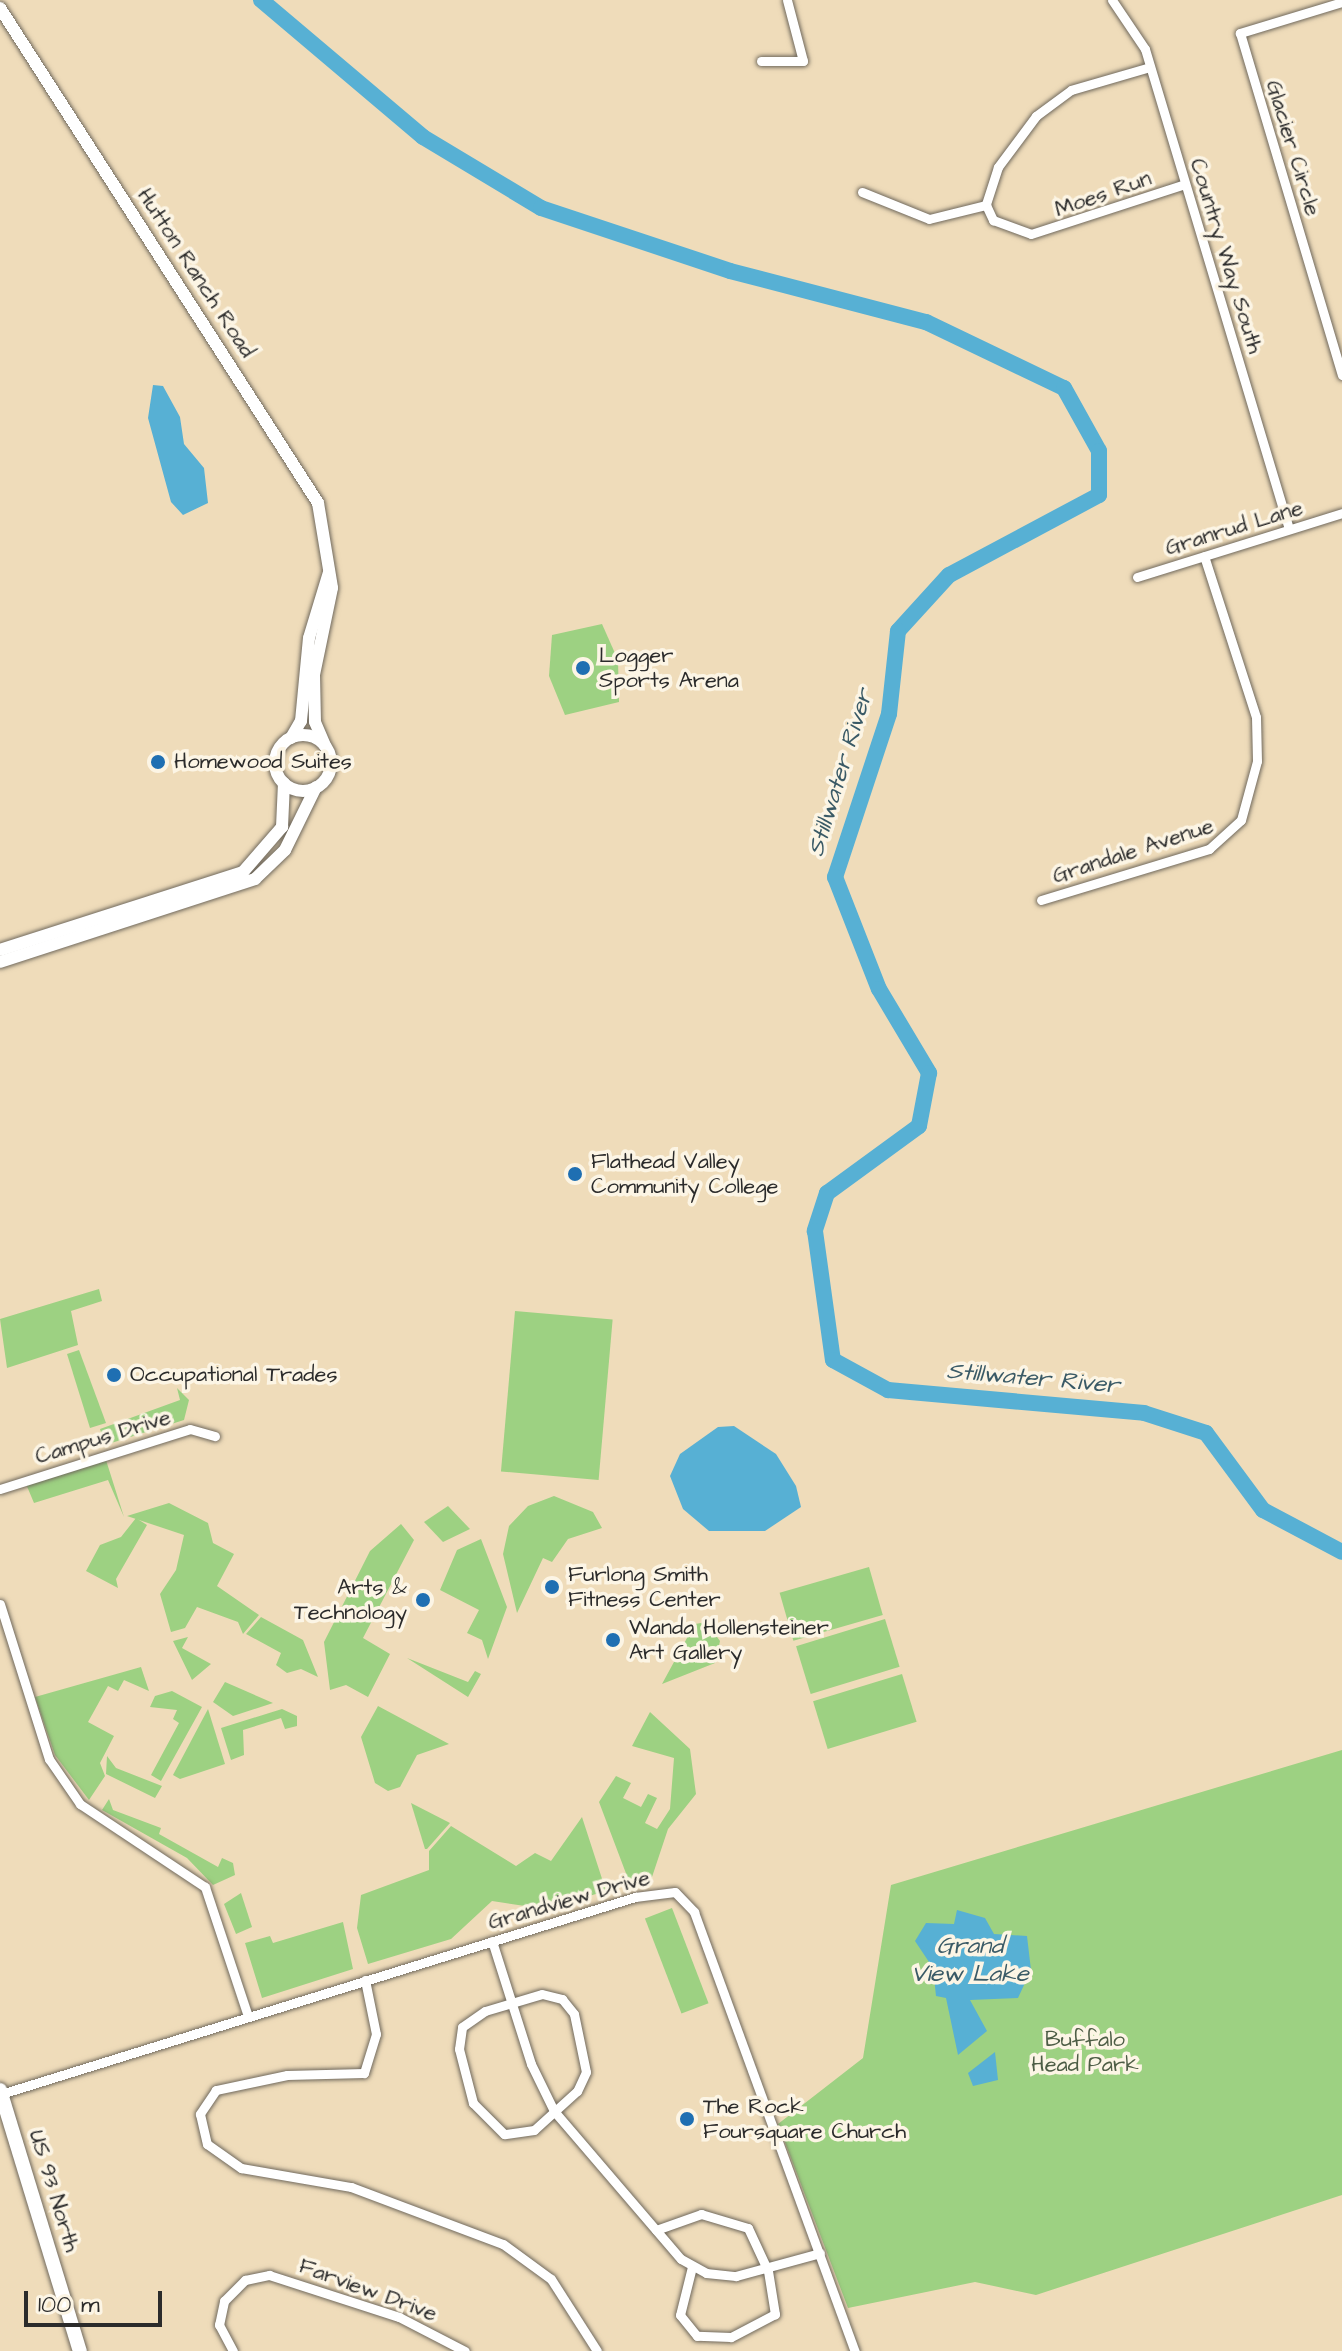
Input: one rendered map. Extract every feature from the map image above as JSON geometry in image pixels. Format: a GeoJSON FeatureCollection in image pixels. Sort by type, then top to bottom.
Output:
{"type":"FeatureCollection","features":[{"type":"Feature","properties":{"kind":"main road","name":"Hutton Ranch Road"},"geometry":{"type":"LineString","coordinates":[[0,8],[305,477],[325,526],[329,572],[314,692],[325,746]]}},
{"type":"Feature","properties":{"kind":"main road","name":"Hutton Ranch Road"},"geometry":{"type":"LineString","coordinates":[[290,738],[301,721],[309,638],[329,572]]}},
{"type":"Feature","properties":{"kind":"main road"},"geometry":{"type":"LineString","coordinates":[[0,950],[243,872],[282,827],[284,783],[275,760],[290,738],[307,735],[325,746],[331,765],[316,787],[285,850],[255,879],[0,962]]}},
{"type":"Feature","properties":{"kind":"main road"},"geometry":{"type":"LineString","coordinates":[[284,783],[316,787]]}},
{"type":"Feature","properties":{"kind":"main road","name":"US 93 North"},"geometry":{"type":"LineString","coordinates":[[0,2092],[80,2351]]}},
{"type":"Feature","properties":{"kind":"street"},"geometry":{"type":"LineString","coordinates":[[761,61],[803,61],[787,0]]}},
{"type":"Feature","properties":{"kind":"street","name":"Country Way South"},"geometry":{"type":"LineString","coordinates":[[1112,0],[1150,67],[1289,529]]}},
{"type":"Feature","properties":{"kind":"street","name":"Glacier Circle"},"geometry":{"type":"LineString","coordinates":[[1342,2],[1240,33],[1342,375]]}},
{"type":"Feature","properties":{"kind":"street"},"geometry":{"type":"LineString","coordinates":[[862,192],[929,219],[986,205],[998,167],[1036,116],[1071,90],[1150,67]]}},
{"type":"Feature","properties":{"kind":"street","name":"Moes Run"},"geometry":{"type":"LineString","coordinates":[[986,205],[993,220],[1031,234],[1185,184]]}},
{"type":"Feature","properties":{"kind":"street","name":"Granrud Lane"},"geometry":{"type":"LineString","coordinates":[[1137,577],[1342,513]]}},
{"type":"Feature","properties":{"kind":"street","name":"Grandale Avenue"},"geometry":{"type":"LineString","coordinates":[[1041,900],[1209,849],[1241,820],[1257,761],[1256,717],[1204,556]]}},
{"type":"Feature","properties":{"kind":"street","name":"Campus Drive"},"geometry":{"type":"LineString","coordinates":[[0,1489],[190,1429],[215,1436]]}},
{"type":"Feature","properties":{"kind":"street"},"geometry":{"type":"LineString","coordinates":[[0,1604],[40,1736],[63,1783],[100,1819],[178,1862],[205,1887],[248,2016]]}},
{"type":"Feature","properties":{"kind":"street","name":"Grandview Drive"},"geometry":{"type":"LineString","coordinates":[[0,2092],[656,1891],[683,1897],[855,2351]]}},
{"type":"Feature","properties":{"kind":"street"},"geometry":{"type":"LineString","coordinates":[[492,1941],[510,2002],[554,2111],[656,2230],[692,2267],[726,2276],[768,2271],[820,2253]]}},
{"type":"Feature","properties":{"kind":"street"},"geometry":{"type":"LineString","coordinates":[[365,1980],[376,2034],[364,2073],[225,2086],[203,2105],[207,2144],[241,2168],[351,2187],[503,2244],[551,2279],[597,2351]]}},
{"type":"Feature","properties":{"kind":"street"},"geometry":{"type":"LineString","coordinates":[[549,1994],[574,2014],[586,2072],[534,2130],[511,2136],[491,2127],[473,2103],[459,2049],[462,2027],[510,2002],[549,1994]]}},
{"type":"Feature","properties":{"kind":"street"},"geometry":{"type":"LineString","coordinates":[[656,2230],[701,2214],[736,2221],[756,2238],[768,2271],[777,2303],[771,2319],[711,2339],[691,2332],[680,2315],[692,2267]]}},
{"type":"Feature","properties":{"kind":"street","name":"Farview Drive"},"geometry":{"type":"LineString","coordinates":[[233,2351],[219,2325],[224,2301],[245,2280],[269,2275],[399,2317],[465,2351]]}},
{"type":"Feature","properties":{"kind":"green space","name":"Logger Sports Arena"},"geometry":{"type":"Polygon","coordinates":[[[602,624],[618,660],[619,702],[565,715],[549,676],[552,635],[602,624]]]}},
{"type":"Feature","properties":{"kind":"green space"},"geometry":{"type":"Polygon","coordinates":[[[99,1289],[102,1301],[71,1311],[78,1345],[7,1368],[0,1319],[99,1289]]]}},
{"type":"Feature","properties":{"kind":"green space"},"geometry":{"type":"Polygon","coordinates":[[[515,1311],[613,1320],[599,1480],[501,1471],[515,1311]]]}},
{"type":"Feature","properties":{"kind":"green space"},"geometry":{"type":"Polygon","coordinates":[[[79,1350],[106,1423],[90,1428],[67,1354],[79,1350]]]}},
{"type":"Feature","properties":{"kind":"green space"},"geometry":{"type":"Polygon","coordinates":[[[177,1388],[189,1400],[184,1420],[105,1445],[100,1429],[180,1400],[177,1388]]]}},
{"type":"Feature","properties":{"kind":"green space"},"geometry":{"type":"Polygon","coordinates":[[[106,1460],[124,1517],[108,1480],[34,1503],[26,1484],[106,1460]]]}},
{"type":"Feature","properties":{"kind":"green space"},"geometry":{"type":"Polygon","coordinates":[[[554,1496],[593,1512],[602,1528],[568,1539],[552,1562],[543,1558],[517,1613],[503,1554],[509,1526],[528,1506],[554,1496]]]}},
{"type":"Feature","properties":{"kind":"green space"},"geometry":{"type":"Polygon","coordinates":[[[169,1503],[208,1523],[213,1543],[234,1554],[217,1586],[259,1615],[243,1634],[238,1622],[197,1607],[185,1628],[171,1632],[160,1594],[176,1570],[184,1535],[127,1516],[169,1503]]]}},
{"type":"Feature","properties":{"kind":"green space"},"geometry":{"type":"Polygon","coordinates":[[[448,1506],[470,1529],[443,1542],[424,1522],[448,1506]]]}},
{"type":"Feature","properties":{"kind":"green space"},"geometry":{"type":"Polygon","coordinates":[[[136,1518],[147,1525],[116,1579],[118,1588],[86,1571],[100,1545],[121,1537],[136,1518]]]}},
{"type":"Feature","properties":{"kind":"green space"},"geometry":{"type":"Polygon","coordinates":[[[401,1524],[414,1540],[363,1638],[390,1654],[368,1697],[346,1685],[330,1690],[324,1642],[370,1551],[401,1524]]]}},
{"type":"Feature","properties":{"kind":"green space"},"geometry":{"type":"Polygon","coordinates":[[[481,1539],[507,1607],[488,1659],[482,1640],[467,1633],[479,1610],[440,1590],[457,1550],[481,1539]]]}},
{"type":"Feature","properties":{"kind":"green space"},"geometry":{"type":"Polygon","coordinates":[[[869,1567],[883,1615],[793,1641],[780,1593],[869,1567]]]}},
{"type":"Feature","properties":{"kind":"green space"},"geometry":{"type":"Polygon","coordinates":[[[261,1617],[303,1640],[318,1677],[301,1669],[287,1673],[276,1665],[281,1653],[246,1634],[261,1617]]]}},
{"type":"Feature","properties":{"kind":"green space"},"geometry":{"type":"Polygon","coordinates":[[[885,1619],[900,1667],[811,1694],[796,1646],[885,1619]]]}},
{"type":"Feature","properties":{"kind":"green space"},"geometry":{"type":"Polygon","coordinates":[[[706,1622],[720,1641],[715,1663],[662,1684],[687,1638],[685,1626],[706,1622]]]}},
{"type":"Feature","properties":{"kind":"green space"},"geometry":{"type":"Polygon","coordinates":[[[188,1637],[182,1648],[211,1664],[192,1680],[173,1641],[188,1637]]]}},
{"type":"Feature","properties":{"kind":"green space"},"geometry":{"type":"Polygon","coordinates":[[[407,1658],[468,1682],[475,1671],[481,1674],[468,1697],[407,1658]]]}},
{"type":"Feature","properties":{"kind":"green space"},"geometry":{"type":"Polygon","coordinates":[[[141,1667],[149,1691],[124,1680],[118,1691],[108,1686],[88,1722],[114,1736],[100,1763],[105,1776],[89,1800],[55,1755],[35,1697],[141,1667]]]}},
{"type":"Feature","properties":{"kind":"green space"},"geometry":{"type":"Polygon","coordinates":[[[902,1674],[917,1722],[828,1749],[813,1701],[902,1674]]]}},
{"type":"Feature","properties":{"kind":"green space"},"geometry":{"type":"Polygon","coordinates":[[[225,1682],[273,1703],[233,1716],[213,1702],[225,1682]]]}},
{"type":"Feature","properties":{"kind":"green space"},"geometry":{"type":"Polygon","coordinates":[[[172,1691],[202,1707],[161,1781],[151,1775],[179,1723],[173,1719],[177,1710],[150,1707],[155,1696],[172,1691]]]}},
{"type":"Feature","properties":{"kind":"green space"},"geometry":{"type":"Polygon","coordinates":[[[378,1706],[449,1744],[417,1755],[400,1787],[388,1791],[375,1783],[361,1737],[378,1706]]]}},
{"type":"Feature","properties":{"kind":"green space"},"geometry":{"type":"Polygon","coordinates":[[[208,1709],[225,1764],[180,1779],[173,1775],[208,1709]]]}},
{"type":"Feature","properties":{"kind":"green space"},"geometry":{"type":"Polygon","coordinates":[[[282,1709],[297,1716],[297,1726],[285,1729],[281,1718],[243,1730],[244,1755],[231,1760],[221,1728],[282,1709]]]}},
{"type":"Feature","properties":{"kind":"green space"},"geometry":{"type":"Polygon","coordinates":[[[650,1712],[690,1749],[696,1794],[668,1829],[652,1877],[630,1884],[599,1802],[616,1776],[631,1783],[623,1798],[641,1807],[648,1794],[657,1798],[645,1823],[657,1829],[670,1809],[674,1758],[632,1746],[650,1712]]]}},
{"type":"Feature","properties":{"kind":"green space","name":"Buffalo Head Park"},"geometry":{"type":"Polygon","coordinates":[[[1342,1750],[1342,2195],[1036,2295],[975,2282],[848,2308],[778,2124],[863,2058],[891,1885],[1342,1750]]]}},
{"type":"Feature","properties":{"kind":"green space"},"geometry":{"type":"Polygon","coordinates":[[[107,1756],[116,1768],[162,1786],[155,1798],[106,1774],[107,1756]]]}},
{"type":"Feature","properties":{"kind":"green space"},"geometry":{"type":"Polygon","coordinates":[[[109,1799],[113,1810],[161,1828],[159,1834],[218,1867],[222,1858],[233,1863],[235,1875],[213,1885],[187,1858],[102,1810],[109,1799]]]}},
{"type":"Feature","properties":{"kind":"green space"},"geometry":{"type":"Polygon","coordinates":[[[411,1803],[450,1823],[427,1849],[425,1849],[411,1803]]]}},
{"type":"Feature","properties":{"kind":"green space"},"geometry":{"type":"Polygon","coordinates":[[[582,1817],[606,1891],[545,1909],[492,1901],[451,1939],[368,1964],[357,1928],[361,1895],[429,1870],[429,1851],[451,1826],[516,1866],[535,1853],[551,1861],[582,1817]]]}},
{"type":"Feature","properties":{"kind":"green space"},"geometry":{"type":"Polygon","coordinates":[[[241,1893],[252,1927],[236,1934],[224,1904],[241,1893]]]}},
{"type":"Feature","properties":{"kind":"green space"},"geometry":{"type":"Polygon","coordinates":[[[672,1908],[709,2003],[681,2014],[645,1918],[672,1908]]]}},
{"type":"Feature","properties":{"kind":"green space"},"geometry":{"type":"Polygon","coordinates":[[[343,1922],[353,1969],[262,1998],[245,1943],[270,1936],[273,1943],[343,1922]]]}},
{"type":"Feature","properties":{"kind":"water"},"geometry":{"type":"Polygon","coordinates":[[[153,385],[163,386],[180,417],[184,444],[204,468],[208,503],[183,515],[171,502],[148,418],[153,385]]]}},
{"type":"Feature","properties":{"kind":"water"},"geometry":{"type":"Polygon","coordinates":[[[734,1426],[776,1454],[796,1486],[801,1507],[765,1531],[709,1531],[683,1509],[670,1476],[680,1454],[718,1427],[734,1426]]]}},
{"type":"Feature","properties":{"kind":"water","name":"Grand View Lake"},"geometry":{"type":"Polygon","coordinates":[[[957,1910],[985,1918],[994,1934],[1027,1936],[1031,1970],[1018,1998],[970,2000],[987,2031],[958,2055],[946,1998],[936,1996],[933,1968],[915,1941],[926,1923],[954,1924],[957,1910]]]}},
{"type":"Feature","properties":{"kind":"water"},"geometry":{"type":"Polygon","coordinates":[[[995,2052],[998,2080],[973,2086],[968,2073],[995,2052]]]}},
{"type":"Feature","properties":{"kind":"waterway","name":"Stillwater River"},"geometry":{"type":"LineString","coordinates":[[261,0],[423,137],[541,208],[730,271],[926,322],[1064,388],[1099,451],[1099,495],[949,575],[898,631],[889,714],[835,877],[879,989],[929,1073],[919,1126],[827,1193],[815,1231],[833,1360],[888,1390],[1144,1413],[1206,1433],[1263,1510],[1342,1552]]}},
{"type":"Feature","properties":{"kind":"place","name":"Logger Sports Arena"},"geometry":{"type":"Point","coordinates":[583,668]}},
{"type":"Feature","properties":{"kind":"place","name":"Homewood Suites"},"geometry":{"type":"Point","coordinates":[158,762]}},
{"type":"Feature","properties":{"kind":"place","name":"Flathead Valley Community College"},"geometry":{"type":"Point","coordinates":[575,1174]}},
{"type":"Feature","properties":{"kind":"place","name":"Occupational Trades"},"geometry":{"type":"Point","coordinates":[114,1375]}},
{"type":"Feature","properties":{"kind":"place","name":"Furlong Smith Fitness Center"},"geometry":{"type":"Point","coordinates":[552,1587]}},
{"type":"Feature","properties":{"kind":"place","name":"Arts & Technology"},"geometry":{"type":"Point","coordinates":[423,1600]}},
{"type":"Feature","properties":{"kind":"place","name":"Wanda Hollensteiner Art Gallery"},"geometry":{"type":"Point","coordinates":[613,1640]}},
{"type":"Feature","properties":{"kind":"place","name":"The Rock Foursquare Church"},"geometry":{"type":"Point","coordinates":[687,2119]}}]}
